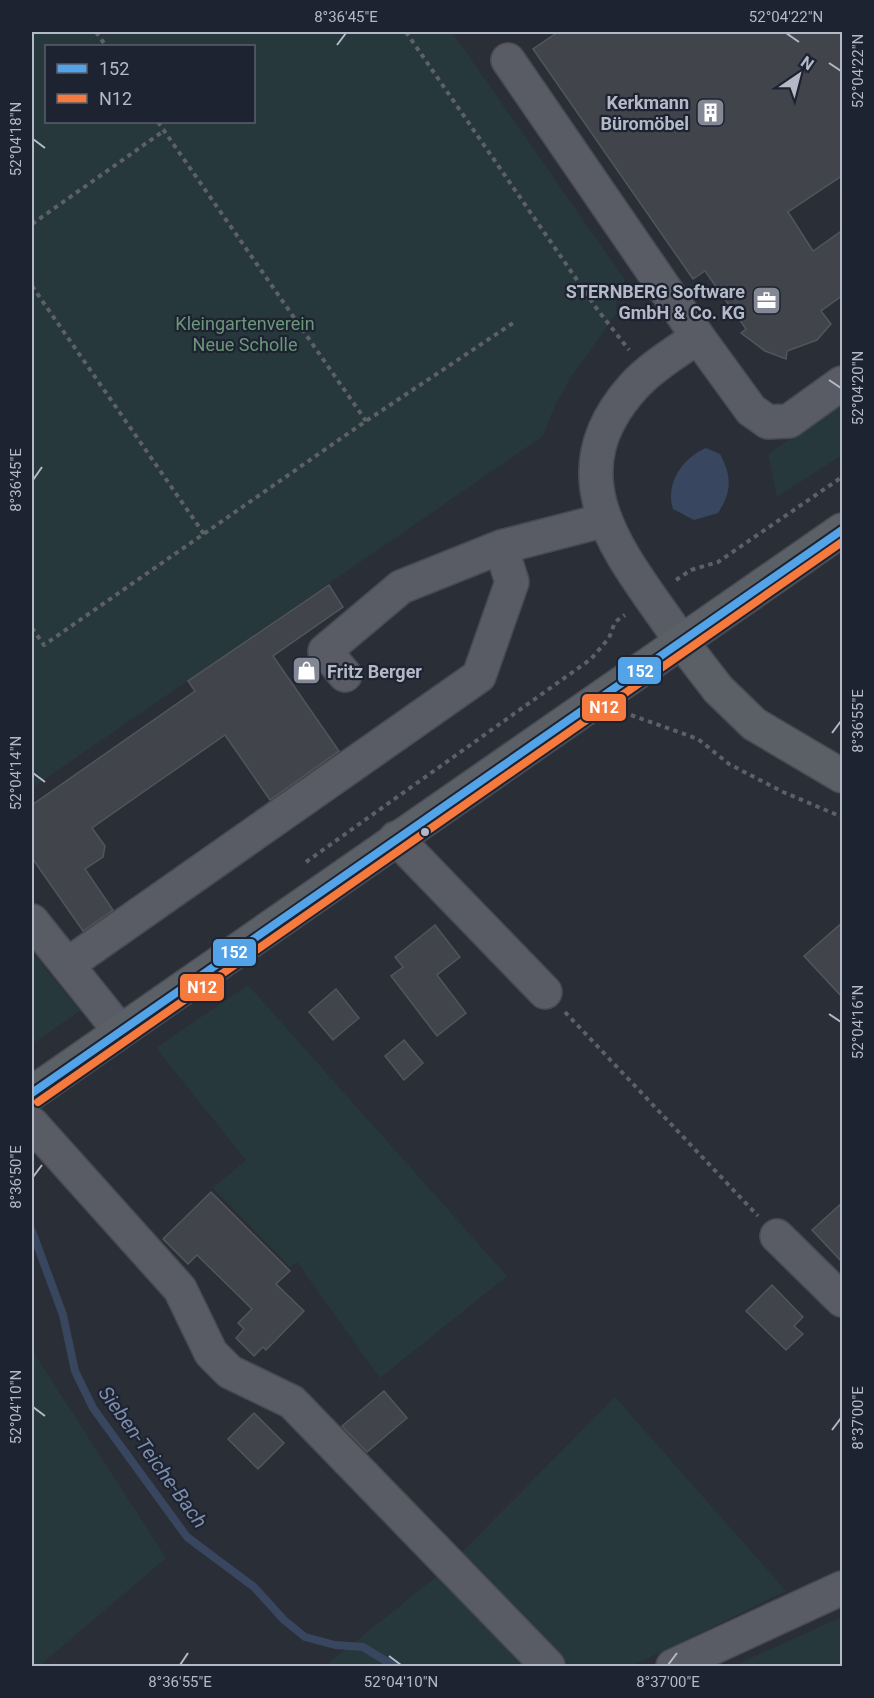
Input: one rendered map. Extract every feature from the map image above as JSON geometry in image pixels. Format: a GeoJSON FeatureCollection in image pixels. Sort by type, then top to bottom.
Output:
{"type":"FeatureCollection","features":[{"type":"Feature","properties":{"kind":"main road"},"geometry":{"type":"LineString","coordinates":[[32,1093],[610,689],[843,530]]}},
{"type":"Feature","properties":{"kind":"main road"},"geometry":{"type":"LineString","coordinates":[[681,641],[718,689],[754,724],[843,776]]}},
{"type":"Feature","properties":{"kind":"street"},"geometry":{"type":"LineString","coordinates":[[508,60],[698,337],[751,410],[768,422],[789,421],[843,383]]}},
{"type":"Feature","properties":{"kind":"street"},"geometry":{"type":"LineString","coordinates":[[681,641],[605,520],[595,488],[596,449],[610,416],[634,386],[698,337]]}},
{"type":"Feature","properties":{"kind":"street"},"geometry":{"type":"LineString","coordinates":[[345,675],[325,651],[401,586],[501,547],[605,520]]}},
{"type":"Feature","properties":{"kind":"street"},"geometry":{"type":"LineString","coordinates":[[67,965],[479,676],[512,582],[501,547]]}},
{"type":"Feature","properties":{"kind":"street"},"geometry":{"type":"LineString","coordinates":[[396,838],[545,992]]}},
{"type":"Feature","properties":{"kind":"street"},"geometry":{"type":"LineString","coordinates":[[32,921],[120,1031]]}},
{"type":"Feature","properties":{"kind":"street"},"geometry":{"type":"LineString","coordinates":[[32,1124],[180,1289],[211,1353],[230,1372],[292,1402],[548,1666]]}},
{"type":"Feature","properties":{"kind":"street"},"geometry":{"type":"LineString","coordinates":[[777,1236],[843,1300]]}},
{"type":"Feature","properties":{"kind":"street"},"geometry":{"type":"LineString","coordinates":[[673,1666],[843,1588]]}},
{"type":"Feature","properties":{"kind":"path"},"geometry":{"type":"LineString","coordinates":[[96,32],[105,45]]}},
{"type":"Feature","properties":{"kind":"path"},"geometry":{"type":"LineString","coordinates":[[406,32],[597,309],[649,374]]}},
{"type":"Feature","properties":{"kind":"path"},"geometry":{"type":"LineString","coordinates":[[159,123],[366,421]]}},
{"type":"Feature","properties":{"kind":"path"},"geometry":{"type":"LineString","coordinates":[[32,224],[165,130]]}},
{"type":"Feature","properties":{"kind":"path"},"geometry":{"type":"LineString","coordinates":[[32,286],[204,534]]}},
{"type":"Feature","properties":{"kind":"path"},"geometry":{"type":"LineString","coordinates":[[32,628],[44,645],[366,421],[513,323]]}},
{"type":"Feature","properties":{"kind":"path"},"geometry":{"type":"LineString","coordinates":[[297,868],[591,658],[609,638],[615,622],[691,570],[718,562],[843,477]]}},
{"type":"Feature","properties":{"kind":"path"},"geometry":{"type":"LineString","coordinates":[[591,658],[626,713],[698,739],[729,764],[783,792],[843,817]]}},
{"type":"Feature","properties":{"kind":"path"},"geometry":{"type":"LineString","coordinates":[[545,992],[777,1236]]}},
{"type":"Feature","properties":{"kind":"green space","name":"Kleingartenverein Neue Scholle"},"geometry":{"type":"Polygon","coordinates":[[[32,32],[452,32],[625,280],[616,296],[616,314],[571,377],[555,405],[543,436],[32,788],[32,32]]]}},
{"type":"Feature","properties":{"kind":"green space"},"geometry":{"type":"Polygon","coordinates":[[[842,402],[842,455],[777,497],[768,454],[842,402]]]}},
{"type":"Feature","properties":{"kind":"green space"},"geometry":{"type":"Polygon","coordinates":[[[32,952],[80,1011],[32,1044],[32,952]]]}},
{"type":"Feature","properties":{"kind":"green space"},"geometry":{"type":"Polygon","coordinates":[[[248,985],[507,1276],[380,1378],[297,1262],[290,1267],[213,1188],[246,1160],[156,1048],[248,985]]]}},
{"type":"Feature","properties":{"kind":"green space"},"geometry":{"type":"Polygon","coordinates":[[[32,1350],[166,1558],[39,1666],[32,1666],[32,1350]]]}},
{"type":"Feature","properties":{"kind":"green space"},"geometry":{"type":"Polygon","coordinates":[[[615,1397],[786,1591],[632,1666],[325,1666],[441,1573],[615,1397]]]}},
{"type":"Feature","properties":{"kind":"green space"},"geometry":{"type":"Polygon","coordinates":[[[842,1617],[842,1666],[733,1666],[842,1617]]]}},
{"type":"Feature","properties":{"kind":"water"},"geometry":{"type":"Polygon","coordinates":[[[706,448],[720,454],[727,470],[728,491],[718,513],[694,520],[673,509],[671,490],[683,465],[697,452],[706,448]]]}},
{"type":"Feature","properties":{"kind":"building","name":"Kerkmann Büromöbel"},"geometry":{"type":"Polygon","coordinates":[[[558,32],[843,32],[843,175],[788,212],[813,251],[843,230],[843,295],[821,311],[831,324],[817,340],[787,351],[786,359],[765,351],[741,333],[746,329],[705,271],[693,279],[533,49],[558,32]]]}},
{"type":"Feature","properties":{"kind":"building"},"geometry":{"type":"Polygon","coordinates":[[[329,585],[343,607],[273,656],[339,751],[270,800],[225,735],[92,828],[105,846],[103,857],[85,869],[113,910],[83,931],[32,858],[32,805],[195,691],[188,681],[329,585]]]}},
{"type":"Feature","properties":{"kind":"building"},"geometry":{"type":"Polygon","coordinates":[[[843,922],[843,998],[804,956],[843,922]]]}},
{"type":"Feature","properties":{"kind":"building"},"geometry":{"type":"Polygon","coordinates":[[[435,925],[460,957],[437,975],[466,1013],[437,1036],[391,976],[403,967],[395,957],[435,925]]]}},
{"type":"Feature","properties":{"kind":"building"},"geometry":{"type":"Polygon","coordinates":[[[336,989],[359,1018],[333,1040],[309,1012],[336,989]]]}},
{"type":"Feature","properties":{"kind":"building"},"geometry":{"type":"Polygon","coordinates":[[[404,1040],[423,1063],[404,1080],[385,1056],[404,1040]]]}},
{"type":"Feature","properties":{"kind":"building"},"geometry":{"type":"Polygon","coordinates":[[[211,1192],[290,1271],[276,1284],[304,1311],[266,1350],[263,1347],[254,1356],[236,1338],[244,1329],[238,1323],[252,1309],[197,1255],[188,1264],[163,1239],[211,1192]]]}},
{"type":"Feature","properties":{"kind":"building"},"geometry":{"type":"Polygon","coordinates":[[[843,1202],[843,1263],[812,1230],[843,1202]]]}},
{"type":"Feature","properties":{"kind":"building"},"geometry":{"type":"Polygon","coordinates":[[[772,1285],[803,1317],[794,1326],[803,1334],[786,1350],[746,1311],[772,1285]]]}},
{"type":"Feature","properties":{"kind":"building"},"geometry":{"type":"Polygon","coordinates":[[[384,1391],[407,1418],[367,1452],[342,1426],[384,1391]]]}},
{"type":"Feature","properties":{"kind":"building"},"geometry":{"type":"Polygon","coordinates":[[[254,1413],[284,1443],[258,1469],[228,1439],[254,1413]]]}},
{"type":"Feature","properties":{"kind":"waterway","name":"Sieben-Teiche-Bach"},"geometry":{"type":"LineString","coordinates":[[32,1231],[63,1315],[75,1371],[93,1408],[187,1537],[254,1587],[284,1620],[305,1637],[335,1645],[363,1647],[394,1666]]}},
{"type":"Feature","properties":{"kind":"transit line","name":"152"},"geometry":{"type":"LineString","coordinates":[[32,1093],[842,530]]}},
{"type":"Feature","properties":{"kind":"transit line","name":"N12"},"geometry":{"type":"LineString","coordinates":[[38,1102],[842,542]]}},
{"type":"Feature","properties":{"kind":"place","name":"Kerkmann Büromöbel"},"geometry":{"type":"Point","coordinates":[710,112]}},
{"type":"Feature","properties":{"kind":"place","name":"STERNBERG Software GmbH & Co. KG"},"geometry":{"type":"Point","coordinates":[766,301]}},
{"type":"Feature","properties":{"kind":"place","name":"Fritz Berger"},"geometry":{"type":"Point","coordinates":[306,671]}}]}
